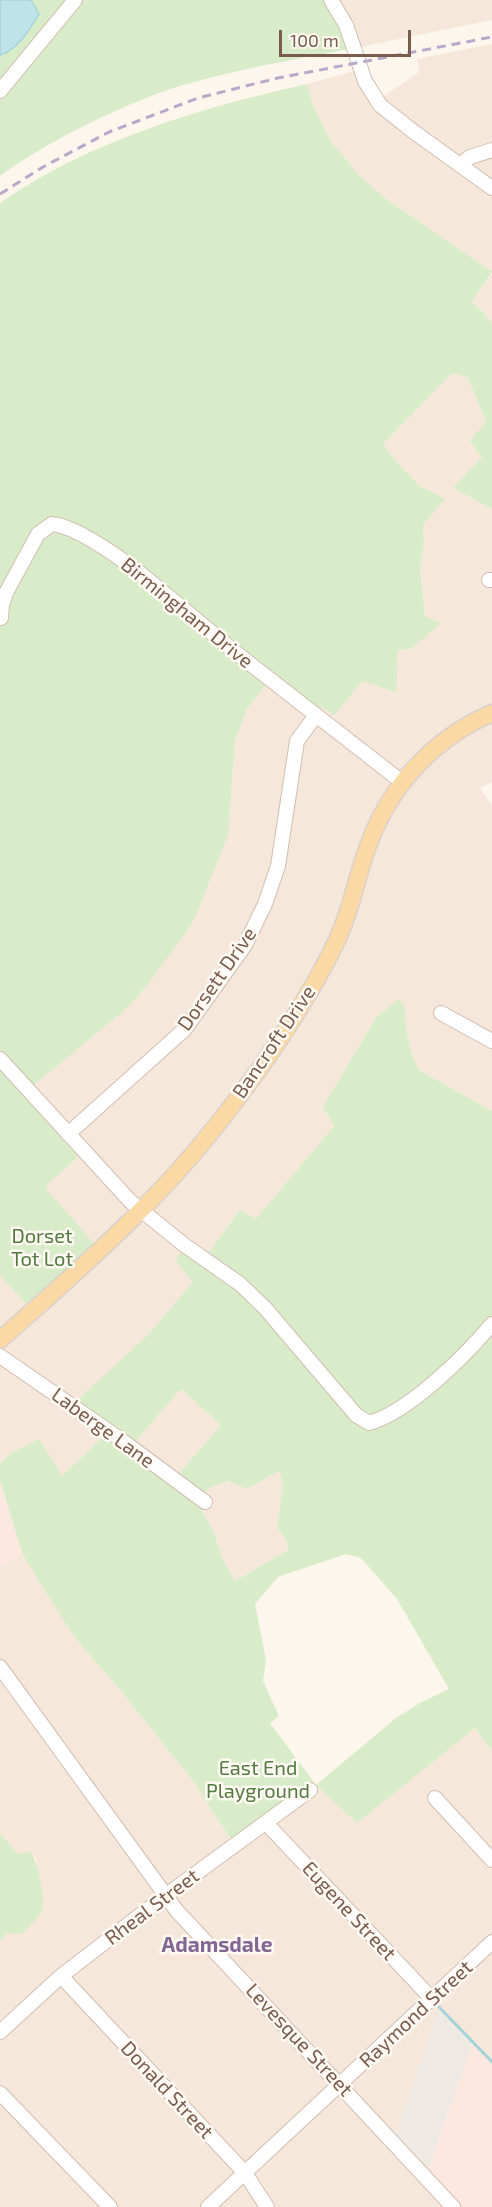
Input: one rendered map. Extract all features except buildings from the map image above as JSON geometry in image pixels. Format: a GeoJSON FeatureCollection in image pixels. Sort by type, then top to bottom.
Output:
{"type":"FeatureCollection","features":[{"type":"Feature","properties":{"kind":"main road","name":"Bancroft Drive"},"geometry":{"type":"LineString","coordinates":[[0,1340],[141,1211],[189,1157],[238,1096],[271,1051],[306,996],[338,938],[377,823],[402,782],[438,745],[460,729],[492,713]]}},
{"type":"Feature","properties":{"kind":"street"},"geometry":{"type":"LineString","coordinates":[[0,91],[75,0]]}},
{"type":"Feature","properties":{"kind":"street"},"geometry":{"type":"LineString","coordinates":[[331,0],[346,25],[365,81],[375,98],[388,112],[492,188]]}},
{"type":"Feature","properties":{"kind":"street"},"geometry":{"type":"LineString","coordinates":[[460,165],[470,157],[492,150]]}},
{"type":"Feature","properties":{"kind":"street","name":"Birmingham Drive"},"geometry":{"type":"LineString","coordinates":[[1,618],[2,604],[7,591],[38,534],[52,525],[64,526],[133,567],[235,652],[402,782]]}},
{"type":"Feature","properties":{"kind":"street","name":"Dorsett Drive"},"geometry":{"type":"LineString","coordinates":[[68,1134],[185,1029],[245,945],[265,904],[278,866],[297,741],[316,715]]}},
{"type":"Feature","properties":{"kind":"street"},"geometry":{"type":"LineString","coordinates":[[441,1012],[492,1041]]}},
{"type":"Feature","properties":{"kind":"street"},"geometry":{"type":"LineString","coordinates":[[0,1059],[141,1211],[183,1245],[240,1284],[265,1308],[356,1415],[369,1423],[383,1419],[418,1394],[452,1366],[492,1324]]}},
{"type":"Feature","properties":{"kind":"street","name":"Laberge Lane"},"geometry":{"type":"LineString","coordinates":[[0,1356],[205,1502]]}},
{"type":"Feature","properties":{"kind":"street","name":"Levesque Street"},"geometry":{"type":"LineString","coordinates":[[0,1667],[164,1896],[453,2207]]}},
{"type":"Feature","properties":{"kind":"street","name":"Rheal Street"},"geometry":{"type":"LineString","coordinates":[[0,2032],[61,1976],[164,1896],[310,1790]]}},
{"type":"Feature","properties":{"kind":"street"},"geometry":{"type":"LineString","coordinates":[[435,1798],[492,1860]]}},
{"type":"Feature","properties":{"kind":"street","name":"Eugene Street"},"geometry":{"type":"LineString","coordinates":[[266,1822],[432,1999]]}},
{"type":"Feature","properties":{"kind":"street","name":"Raymond Street"},"geometry":{"type":"LineString","coordinates":[[208,2207],[492,1942]]}},
{"type":"Feature","properties":{"kind":"street","name":"Donald Street"},"geometry":{"type":"LineString","coordinates":[[61,1976],[246,2173],[267,2207]]}},
{"type":"Feature","properties":{"kind":"street"},"geometry":{"type":"LineString","coordinates":[[0,2093],[110,2207]]}},
{"type":"Feature","properties":{"kind":"shaded area"},"geometry":{"type":"Polygon","coordinates":[[[332,0],[492,0],[492,20],[355,48],[332,0]]]}},
{"type":"Feature","properties":{"kind":"shaded area"},"geometry":{"type":"Polygon","coordinates":[[[492,44],[492,272],[385,198],[359,175],[330,140],[313,105],[307,84],[362,69],[378,100],[419,72],[417,59],[492,44]]]}},
{"type":"Feature","properties":{"kind":"shaded area"},"geometry":{"type":"Polygon","coordinates":[[[492,274],[492,324],[483,312],[470,302],[492,274]]]}},
{"type":"Feature","properties":{"kind":"shaded area"},"geometry":{"type":"Polygon","coordinates":[[[452,373],[468,378],[486,423],[482,457],[453,488],[492,509],[492,782],[480,788],[492,806],[492,1111],[419,1070],[412,1054],[406,1029],[405,1007],[399,999],[377,1016],[323,1107],[334,1126],[256,1220],[240,1210],[209,1252],[191,1242],[194,1282],[149,1334],[109,1431],[62,1476],[11,1453],[0,1464],[0,1275],[33,1312],[45,1187],[78,1157],[22,1094],[127,1008],[145,988],[231,793],[235,741],[247,709],[271,679],[317,714],[322,707],[334,716],[362,680],[398,650],[441,623],[425,616],[420,569],[424,545],[423,525],[444,499],[420,486],[399,465],[383,444],[452,373]]]}},
{"type":"Feature","properties":{"kind":"shaded area"},"geometry":{"type":"Polygon","coordinates":[[[181,1389],[221,1425],[175,1478],[131,1446],[181,1389]]]}},
{"type":"Feature","properties":{"kind":"shaded area"},"geometry":{"type":"Polygon","coordinates":[[[279,1471],[283,1485],[277,1528],[287,1540],[288,1550],[235,1581],[222,1558],[215,1535],[199,1505],[208,1488],[229,1481],[247,1489],[279,1471]]]}},
{"type":"Feature","properties":{"kind":"shaded area"},"geometry":{"type":"Polygon","coordinates":[[[0,1481],[22,1553],[2,1567],[0,1563],[0,1481]]]}},
{"type":"Feature","properties":{"kind":"shaded area"},"geometry":{"type":"Polygon","coordinates":[[[22,1553],[76,1639],[193,1781],[234,1844],[316,1785],[357,1822],[475,1728],[492,1751],[492,2061],[440,2007],[394,2141],[454,2207],[0,2207],[0,1941],[7,1933],[37,1872],[36,1858],[18,1854],[11,1849],[0,1834],[0,1563],[2,1567],[22,1553]]]}},
{"type":"Feature","properties":{"kind":"shaded area"},"geometry":{"type":"Polygon","coordinates":[[[440,2007],[473,2041],[426,2177],[394,2141],[440,2007]]]}},
{"type":"Feature","properties":{"kind":"shaded area"},"geometry":{"type":"Polygon","coordinates":[[[473,2041],[492,2061],[492,2207],[454,2207],[426,2177],[473,2041]]]}},
{"type":"Feature","properties":{"kind":"green space"},"geometry":{"type":"Polygon","coordinates":[[[31,0],[332,0],[355,48],[223,74],[158,93],[63,137],[0,176],[0,55],[18,44],[39,15],[31,0]]]}},
{"type":"Feature","properties":{"kind":"green space","name":"Dorset Tot Lot"},"geometry":{"type":"Polygon","coordinates":[[[307,84],[313,105],[330,140],[359,175],[385,198],[492,272],[471,302],[492,324],[492,509],[453,488],[482,457],[470,441],[486,422],[468,378],[452,373],[383,444],[399,465],[420,486],[445,499],[423,525],[424,545],[420,569],[425,616],[441,623],[411,649],[398,650],[396,692],[362,681],[334,716],[322,707],[317,714],[271,679],[247,709],[235,741],[228,835],[193,922],[145,988],[127,1008],[23,1094],[78,1157],[45,1187],[100,1251],[33,1312],[0,1275],[0,203],[70,161],[108,144],[187,115],[307,84]]]}},
{"type":"Feature","properties":{"kind":"green space","name":"East End Playground"},"geometry":{"type":"Polygon","coordinates":[[[399,999],[405,1007],[406,1029],[412,1054],[419,1070],[492,1111],[492,1751],[475,1728],[357,1823],[316,1785],[234,1844],[193,1781],[76,1639],[50,1599],[22,1553],[0,1481],[0,1464],[11,1453],[39,1439],[62,1476],[109,1431],[72,1405],[149,1334],[193,1282],[175,1260],[190,1242],[209,1252],[240,1210],[256,1219],[334,1126],[323,1107],[377,1016],[399,999]],[[181,1389],[131,1446],[175,1478],[221,1425],[181,1389]],[[279,1471],[247,1489],[228,1481],[208,1488],[199,1505],[215,1535],[222,1558],[235,1581],[288,1550],[287,1540],[277,1528],[283,1485],[279,1471]],[[346,1554],[278,1577],[255,1604],[266,1660],[263,1681],[279,1716],[270,1723],[316,1785],[396,1718],[449,1689],[397,1599],[361,1558],[346,1554]]]}},
{"type":"Feature","properties":{"kind":"green space"},"geometry":{"type":"Polygon","coordinates":[[[0,1834],[18,1854],[30,1852],[33,1856],[43,1899],[41,1912],[32,1924],[21,1934],[7,1933],[0,1941],[0,1834]]]}},
{"type":"Feature","properties":{"kind":"water"},"geometry":{"type":"Polygon","coordinates":[[[0,0],[31,0],[39,14],[18,44],[0,55],[0,0]]]}},
{"type":"Feature","properties":{"kind":"waterway"},"geometry":{"type":"LineString","coordinates":[[439,2007],[492,2062]]}},
{"type":"Feature","properties":{"kind":"railway"},"geometry":{"type":"LineString","coordinates":[[0,194],[43,167],[109,132],[198,98],[278,78],[492,37]]}},
{"type":"Feature","properties":{"kind":"district","name":"Adamsdale"},"geometry":{"type":"Point","coordinates":[217,1945]}}]}
